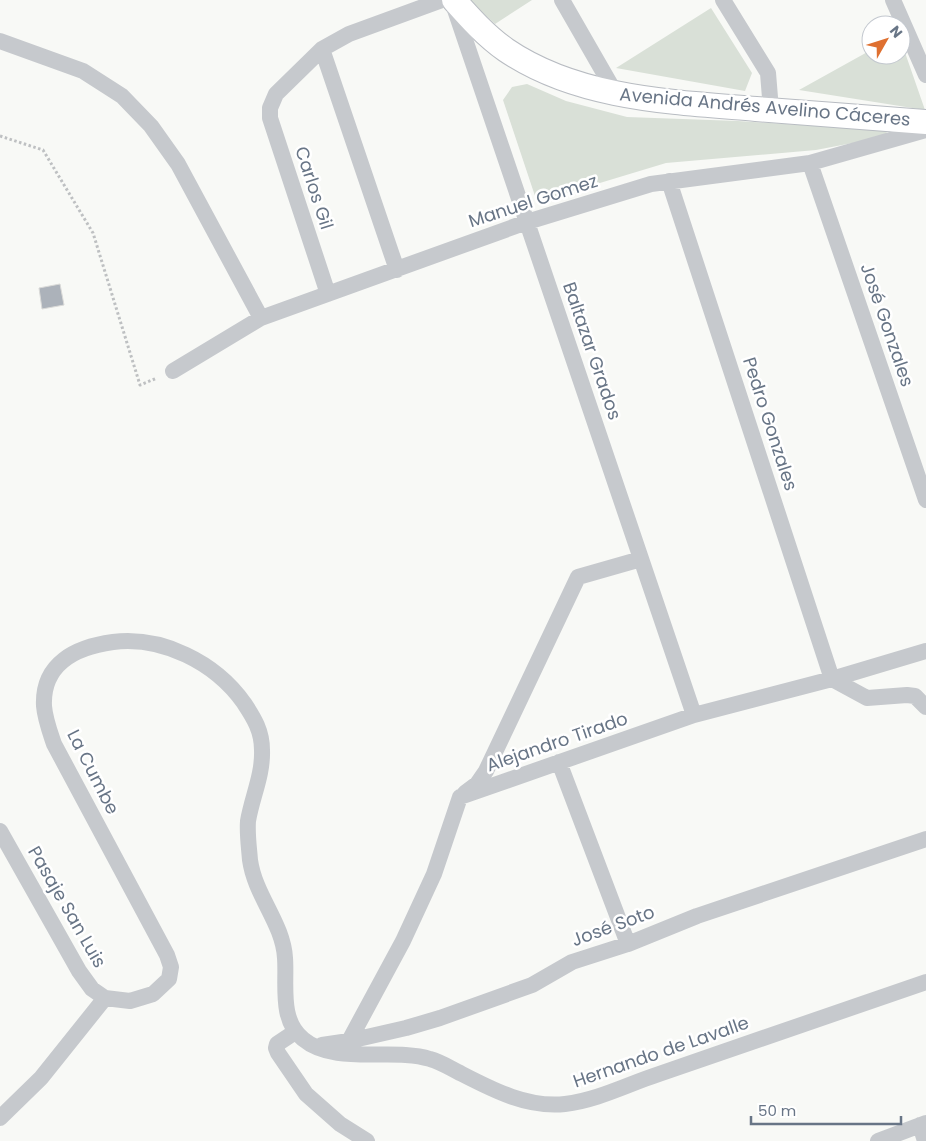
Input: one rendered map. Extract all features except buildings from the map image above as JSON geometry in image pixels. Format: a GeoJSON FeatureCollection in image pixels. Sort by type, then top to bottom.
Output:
{"type":"FeatureCollection","features":[{"type":"Feature","properties":{"kind":"street"},"geometry":{"type":"LineString","coordinates":[[397,270],[322,49],[349,34],[442,0]]}},
{"type":"Feature","properties":{"kind":"street","name":"Avenida Andrés Avelino Cáceres"},"geometry":{"type":"LineString","coordinates":[[453,0],[480,28],[506,50],[540,68],[582,84],[616,94],[665,102],[926,122]]}},
{"type":"Feature","properties":{"kind":"street","name":"Baltazar Grados"},"geometry":{"type":"LineString","coordinates":[[453,0],[694,715]]}},
{"type":"Feature","properties":{"kind":"street"},"geometry":{"type":"LineString","coordinates":[[562,0],[616,94]]}},
{"type":"Feature","properties":{"kind":"street"},"geometry":{"type":"LineString","coordinates":[[724,0],[768,73],[770,110]]}},
{"type":"Feature","properties":{"kind":"street"},"geometry":{"type":"LineString","coordinates":[[893,0],[926,75]]}},
{"type":"Feature","properties":{"kind":"street"},"geometry":{"type":"LineString","coordinates":[[0,41],[83,71],[122,96],[151,126],[178,164],[261,318]]}},
{"type":"Feature","properties":{"kind":"street","name":"Carlos Gil"},"geometry":{"type":"LineString","coordinates":[[322,49],[276,94],[270,108],[270,118],[328,294]]}},
{"type":"Feature","properties":{"kind":"street","name":"Manuel Gomez"},"geometry":{"type":"LineString","coordinates":[[173,372],[261,318],[527,222],[651,184],[810,163],[926,130]]}},
{"type":"Feature","properties":{"kind":"street","name":"José Gonzales"},"geometry":{"type":"LineString","coordinates":[[810,163],[926,500]]}},
{"type":"Feature","properties":{"kind":"street","name":"Pedro Gonzales"},"geometry":{"type":"LineString","coordinates":[[669,181],[832,679]]}},
{"type":"Feature","properties":{"kind":"street"},"geometry":{"type":"LineString","coordinates":[[349,1041],[403,942],[434,874],[460,797],[477,784],[486,771],[578,577],[641,559]]}},
{"type":"Feature","properties":{"kind":"street","name":"La Cumbe"},"geometry":{"type":"LineString","coordinates":[[106,998],[130,1001],[153,994],[169,979],[171,967],[167,955],[54,744],[45,714],[44,702],[52,671],[61,661],[72,654],[102,644],[124,641],[145,642],[179,652],[210,669],[238,695],[256,722],[261,734],[262,764],[248,820],[249,848],[252,874],[282,937],[286,958],[286,1004],[295,1032]]}},
{"type":"Feature","properties":{"kind":"street","name":"Alejandro Tirado"},"geometry":{"type":"LineString","coordinates":[[460,797],[694,715],[832,679],[926,651]]}},
{"type":"Feature","properties":{"kind":"street"},"geometry":{"type":"LineString","coordinates":[[832,679],[867,698],[915,696],[926,707]]}},
{"type":"Feature","properties":{"kind":"street"},"geometry":{"type":"LineString","coordinates":[[559,762],[628,944]]}},
{"type":"Feature","properties":{"kind":"street","name":"Pasaje San Luis"},"geometry":{"type":"LineString","coordinates":[[0,832],[79,971],[92,989],[106,998]]}},
{"type":"Feature","properties":{"kind":"street","name":"José Soto"},"geometry":{"type":"LineString","coordinates":[[313,1046],[349,1041],[440,1018],[532,985],[572,962],[628,944],[740,900],[926,839]]}},
{"type":"Feature","properties":{"kind":"street","name":"Hernando de Lavalle"},"geometry":{"type":"LineString","coordinates":[[295,1032],[313,1046],[352,1054],[429,1058],[507,1096],[531,1103],[565,1104],[590,1099],[926,982]]}},
{"type":"Feature","properties":{"kind":"street"},"geometry":{"type":"LineString","coordinates":[[0,1118],[41,1078],[106,998]]}},
{"type":"Feature","properties":{"kind":"street"},"geometry":{"type":"LineString","coordinates":[[295,1032],[277,1044],[276,1048],[289,1070],[306,1094],[340,1124],[367,1141]]}},
{"type":"Feature","properties":{"kind":"street"},"geometry":{"type":"LineString","coordinates":[[878,1141],[923,1124],[925,1141]]}},
{"type":"Feature","properties":{"kind":"path"},"geometry":{"type":"LineString","coordinates":[[0,136],[43,150],[93,233],[140,385],[173,372]]}},
{"type":"Feature","properties":{"kind":"shaded area"},"geometry":{"type":"Polygon","coordinates":[[[469,0],[532,0],[495,24],[469,0]]]}},
{"type":"Feature","properties":{"kind":"shaded area"},"geometry":{"type":"Polygon","coordinates":[[[711,8],[752,73],[745,91],[616,68],[711,8]]]}},
{"type":"Feature","properties":{"kind":"shaded area"},"geometry":{"type":"Polygon","coordinates":[[[861,56],[861,65],[909,65],[925,110],[799,90],[861,56]]]}},
{"type":"Feature","properties":{"kind":"shaded area"},"geometry":{"type":"Polygon","coordinates":[[[527,84],[566,101],[627,117],[738,121],[885,130],[887,133],[884,137],[816,150],[666,163],[537,202],[503,100],[512,87],[527,84]]]}}]}
